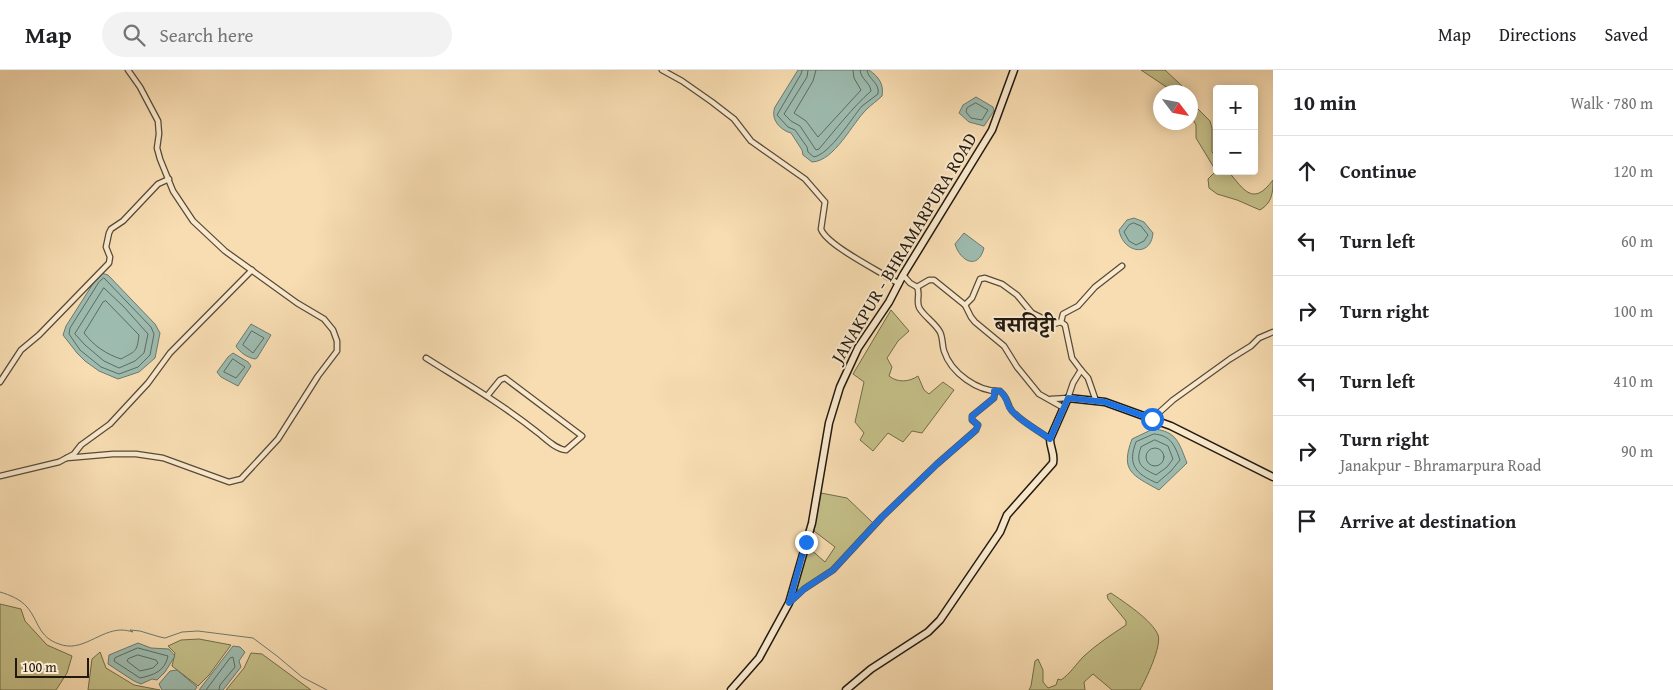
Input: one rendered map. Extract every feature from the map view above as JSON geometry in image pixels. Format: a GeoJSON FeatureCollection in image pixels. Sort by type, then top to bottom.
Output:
{"type":"FeatureCollection","features":[{"type":"Feature","properties":{"kind":"street"},"geometry":{"type":"LineString","coordinates":[[67,458],[136,454],[163,458],[229,482],[238,480],[246,475],[278,439],[318,376],[336,354],[338,347],[333,330],[324,319],[225,250],[193,221],[173,191],[156,148],[159,134],[158,121],[128,70]]}},
{"type":"Feature","properties":{"kind":"street"},"geometry":{"type":"LineString","coordinates":[[662,70],[712,102],[734,119],[751,141],[805,178],[824,199],[826,205],[821,229],[826,237],[899,284]]}},
{"type":"Feature","properties":{"kind":"street","name":"JANAKPUR - BHRAMARPURA ROAD"},"geometry":{"type":"LineString","coordinates":[[732,690],[759,658],[789,603],[791,590],[812,523],[829,423],[840,387],[858,348],[889,302],[903,275],[992,130],[1014,70]]}},
{"type":"Feature","properties":{"kind":"street"},"geometry":{"type":"LineString","coordinates":[[0,382],[21,350],[39,335],[109,263],[110,257],[106,247],[111,229],[123,221],[158,184],[169,179]]}},
{"type":"Feature","properties":{"kind":"street"},"geometry":{"type":"LineString","coordinates":[[1061,322],[1063,314],[1078,306],[1095,287],[1122,266]]}},
{"type":"Feature","properties":{"kind":"street"},"geometry":{"type":"LineString","coordinates":[[0,476],[58,462],[67,458],[110,424],[117,414],[148,383],[170,353],[252,270]]}},
{"type":"Feature","properties":{"kind":"street"},"geometry":{"type":"LineString","coordinates":[[903,275],[920,292],[918,305],[920,310],[940,332],[944,343],[944,350],[950,362],[976,387],[1000,391],[1007,397],[1011,410],[1050,439]]}},
{"type":"Feature","properties":{"kind":"street"},"geometry":{"type":"LineString","coordinates":[[966,305],[972,298],[980,279],[985,278],[1010,289],[1032,313],[1054,324],[1061,322]]}},
{"type":"Feature","properties":{"kind":"street"},"geometry":{"type":"LineString","coordinates":[[917,287],[929,280],[934,280],[966,305],[975,322],[998,339],[1017,367],[1039,394],[1051,399],[1064,408]]}},
{"type":"Feature","properties":{"kind":"street"},"geometry":{"type":"LineString","coordinates":[[1061,322],[1065,326],[1072,358],[1088,378],[1096,400]]}},
{"type":"Feature","properties":{"kind":"street"},"geometry":{"type":"LineString","coordinates":[[1152,419],[1173,400],[1230,358],[1251,346],[1259,338],[1273,332]]}},
{"type":"Feature","properties":{"kind":"street"},"geometry":{"type":"LineString","coordinates":[[426,358],[487,396],[558,448],[566,450],[582,436],[505,378],[500,380],[487,396]]}},
{"type":"Feature","properties":{"kind":"street"},"geometry":{"type":"LineString","coordinates":[[846,690],[871,669],[928,632],[940,620],[1000,532],[1007,514],[1053,463],[1055,456],[1050,439],[1073,383],[1081,370]]}},
{"type":"Feature","properties":{"kind":"street"},"geometry":{"type":"LineString","coordinates":[[789,603],[804,589],[833,570],[898,502],[976,430],[978,425],[972,420],[972,416],[994,398],[994,391]]}},
{"type":"Feature","properties":{"kind":"street"},"geometry":{"type":"LineString","coordinates":[[1051,399],[1068,398],[1105,402],[1170,426],[1273,477]]}},
{"type":"Feature","properties":{"kind":"shaded area"},"geometry":{"type":"Polygon","coordinates":[[[1141,70],[1165,70],[1181,85],[1164,85],[1141,70]]]}},
{"type":"Feature","properties":{"kind":"shaded area"},"geometry":{"type":"Polygon","coordinates":[[[1198,109],[1210,121],[1212,128],[1213,166],[1196,138],[1198,109]]]}},
{"type":"Feature","properties":{"kind":"shaded area"},"geometry":{"type":"Polygon","coordinates":[[[1213,174],[1231,175],[1244,189],[1254,194],[1260,193],[1273,180],[1273,189],[1267,204],[1260,210],[1217,194],[1209,188],[1208,179],[1213,174]]]}},
{"type":"Feature","properties":{"kind":"shaded area"},"geometry":{"type":"Polygon","coordinates":[[[891,310],[909,331],[898,341],[887,358],[892,367],[889,376],[896,380],[904,381],[918,376],[924,390],[929,394],[943,382],[954,390],[922,433],[912,431],[903,442],[888,433],[873,451],[860,440],[864,433],[855,422],[864,382],[853,374],[891,310]]]}},
{"type":"Feature","properties":{"kind":"shaded area"},"geometry":{"type":"Polygon","coordinates":[[[821,493],[847,498],[873,523],[832,568],[797,593],[797,584],[809,548],[825,562],[835,547],[814,531],[821,493]]]}},
{"type":"Feature","properties":{"kind":"shaded area"},"geometry":{"type":"Polygon","coordinates":[[[1111,593],[1144,617],[1158,635],[1159,640],[1156,654],[1140,690],[1112,690],[1093,674],[1084,682],[1085,690],[1029,690],[1035,661],[1038,659],[1043,670],[1043,682],[1048,688],[1056,685],[1058,679],[1064,678],[1084,656],[1126,625],[1126,621],[1108,599],[1107,595],[1111,593]]]}},
{"type":"Feature","properties":{"kind":"shaded area"},"geometry":{"type":"Polygon","coordinates":[[[0,604],[21,609],[25,621],[47,645],[72,656],[67,673],[56,690],[0,690],[0,604]]]}},
{"type":"Feature","properties":{"kind":"shaded area"},"geometry":{"type":"Polygon","coordinates":[[[199,639],[231,645],[209,675],[198,686],[172,666],[175,653],[168,646],[181,640],[199,639]]]}},
{"type":"Feature","properties":{"kind":"shaded area"},"geometry":{"type":"Polygon","coordinates":[[[100,652],[106,668],[134,685],[160,690],[88,690],[92,659],[100,652]]]}},
{"type":"Feature","properties":{"kind":"shaded area"},"geometry":{"type":"Polygon","coordinates":[[[251,653],[262,654],[311,690],[226,690],[244,668],[251,653]]]}},
{"type":"Feature","properties":{"kind":"water"},"geometry":{"type":"Polygon","coordinates":[[[798,70],[869,70],[876,75],[882,88],[882,96],[861,115],[836,148],[820,160],[812,162],[803,155],[802,150],[791,133],[780,127],[774,116],[775,107],[798,70]]]}},
{"type":"Feature","properties":{"kind":"water"},"geometry":{"type":"Polygon","coordinates":[[[976,97],[993,107],[994,111],[984,126],[969,122],[959,113],[963,105],[976,97]]]}},
{"type":"Feature","properties":{"kind":"water"},"geometry":{"type":"Polygon","coordinates":[[[1134,218],[1144,222],[1153,233],[1151,241],[1147,246],[1137,250],[1126,244],[1119,230],[1127,220],[1134,218]]]}},
{"type":"Feature","properties":{"kind":"water"},"geometry":{"type":"Polygon","coordinates":[[[964,233],[984,248],[978,259],[974,261],[965,259],[957,250],[955,244],[964,233]]]}},
{"type":"Feature","properties":{"kind":"water"},"geometry":{"type":"Polygon","coordinates":[[[101,273],[108,275],[155,324],[160,333],[155,358],[139,372],[118,379],[99,371],[85,361],[63,335],[66,326],[101,273]]]}},
{"type":"Feature","properties":{"kind":"water"},"geometry":{"type":"Polygon","coordinates":[[[251,324],[271,335],[255,359],[244,354],[236,346],[251,324]]]}},
{"type":"Feature","properties":{"kind":"water"},"geometry":{"type":"Polygon","coordinates":[[[233,353],[251,366],[238,386],[221,377],[217,372],[233,353]]]}},
{"type":"Feature","properties":{"kind":"water"},"geometry":{"type":"Polygon","coordinates":[[[1153,429],[1167,432],[1176,439],[1187,463],[1159,490],[1135,476],[1128,465],[1127,458],[1132,439],[1153,429]]]}},
{"type":"Feature","properties":{"kind":"water"},"geometry":{"type":"Polygon","coordinates":[[[138,643],[151,648],[169,649],[175,656],[165,672],[157,680],[152,679],[141,684],[108,664],[109,655],[138,643]]]}},
{"type":"Feature","properties":{"kind":"water"},"geometry":{"type":"Polygon","coordinates":[[[233,646],[240,647],[245,652],[239,661],[241,667],[223,690],[199,690],[233,646]]]}},
{"type":"Feature","properties":{"kind":"water"},"geometry":{"type":"Polygon","coordinates":[[[177,670],[197,687],[195,690],[162,690],[159,684],[170,671],[177,670]]]}},
{"type":"Feature","properties":{"kind":"waterway"},"geometry":{"type":"LineString","coordinates":[[0,592],[24,604],[43,633],[59,644],[75,646],[106,633],[122,630],[140,631],[165,638],[182,632],[198,631],[253,638],[302,677],[327,690]]}},
{"type":"Feature","properties":{"kind":"district","name":"बसविट्टी"},"geometry":{"type":"Point","coordinates":[1025,324]}},
{"type":"Feature","properties":{"kind":"route"},"geometry":{"type":"LineString","coordinates":[[806,542],[791,590],[789,603],[804,589],[833,570],[898,502],[976,430],[978,425],[972,420],[972,416],[994,398],[994,391],[1000,391],[1007,397],[1011,410],[1050,439],[1068,398],[1105,402],[1152,419]]}}]}
